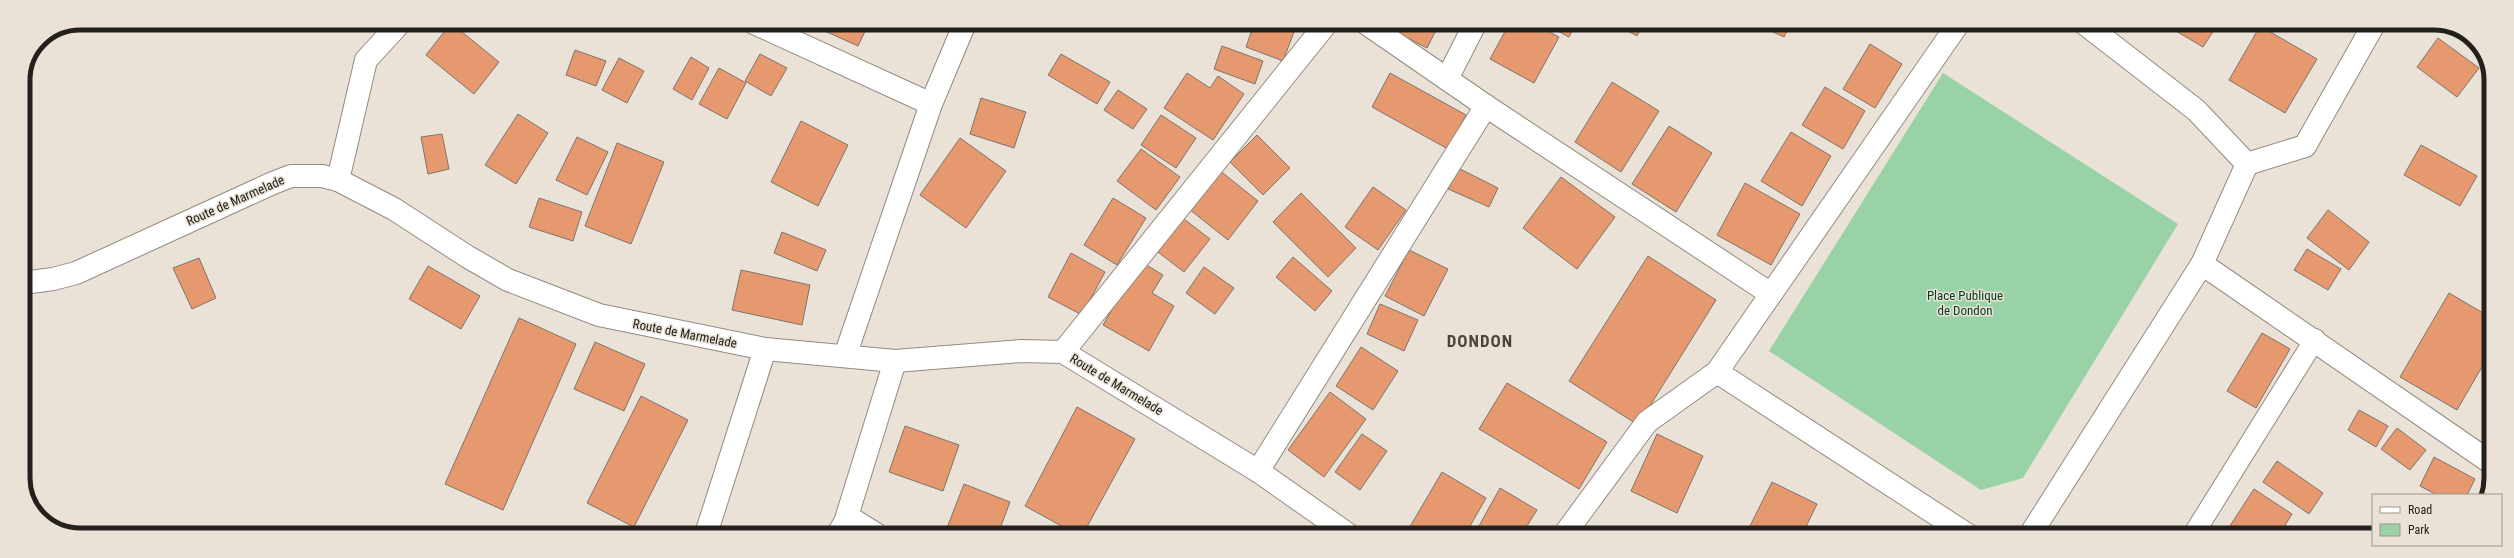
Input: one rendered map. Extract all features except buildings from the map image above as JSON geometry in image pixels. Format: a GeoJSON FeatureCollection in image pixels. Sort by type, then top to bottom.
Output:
{"type":"FeatureCollection","features":[{"type":"Feature","properties":{"kind":"street"},"geometry":{"type":"LineString","coordinates":[[338,180],[366,60],[394,30]]}},
{"type":"Feature","properties":{"kind":"street"},"geometry":{"type":"LineString","coordinates":[[769,30],[931,104]]}},
{"type":"Feature","properties":{"kind":"street"},"geometry":{"type":"LineString","coordinates":[[845,356],[931,104],[962,30]]}},
{"type":"Feature","properties":{"kind":"street"},"geometry":{"type":"LineString","coordinates":[[1063,352],[1321,30]]}},
{"type":"Feature","properties":{"kind":"street"},"geometry":{"type":"LineString","coordinates":[[1376,30],[1486,106],[1771,294]]}},
{"type":"Feature","properties":{"kind":"street"},"geometry":{"type":"LineString","coordinates":[[1446,79],[1473,30]]}},
{"type":"Feature","properties":{"kind":"street"},"geometry":{"type":"LineString","coordinates":[[1569,528],[1647,422],[1717,372],[1954,30]]}},
{"type":"Feature","properties":{"kind":"street"},"geometry":{"type":"LineString","coordinates":[[2094,30],[2196,110],[2247,164]]}},
{"type":"Feature","properties":{"kind":"street"},"geometry":{"type":"LineString","coordinates":[[2034,528],[2202,264],[2247,164],[2305,146],[2371,30]]}},
{"type":"Feature","properties":{"kind":"street"},"geometry":{"type":"LineString","coordinates":[[1258,470],[1486,106]]}},
{"type":"Feature","properties":{"kind":"street","name":"Route de Marmelade"},"geometry":{"type":"LineString","coordinates":[[30,283],[53,279],[76,272],[209,211],[291,176],[322,176],[338,180],[394,209],[468,257],[508,280],[553,299],[620,320],[765,349],[895,361],[1021,351],[1063,352],[1258,470],[1340,528]]}},
{"type":"Feature","properties":{"kind":"street"},"geometry":{"type":"LineString","coordinates":[[2202,264],[2315,339],[2484,458]]}},
{"type":"Feature","properties":{"kind":"street"},"geometry":{"type":"LineString","coordinates":[[708,528],[765,349]]}},
{"type":"Feature","properties":{"kind":"street"},"geometry":{"type":"LineString","coordinates":[[853,528],[842,525],[895,361]]}},
{"type":"Feature","properties":{"kind":"street"},"geometry":{"type":"LineString","coordinates":[[1717,372],[1957,528]]}},
{"type":"Feature","properties":{"kind":"lane"},"geometry":{"type":"LineString","coordinates":[[2197,528],[2315,339]]}},
{"type":"Feature","properties":{"kind":"green space","name":"Place Publique de Dondon"},"geometry":{"type":"Polygon","coordinates":[[[1943,73],[2178,224],[2023,478],[1981,490],[1769,351],[1943,73]]]}},
{"type":"Feature","properties":{"kind":"district","name":"DONDON"},"geometry":{"type":"Point","coordinates":[1480,341]}}]}
